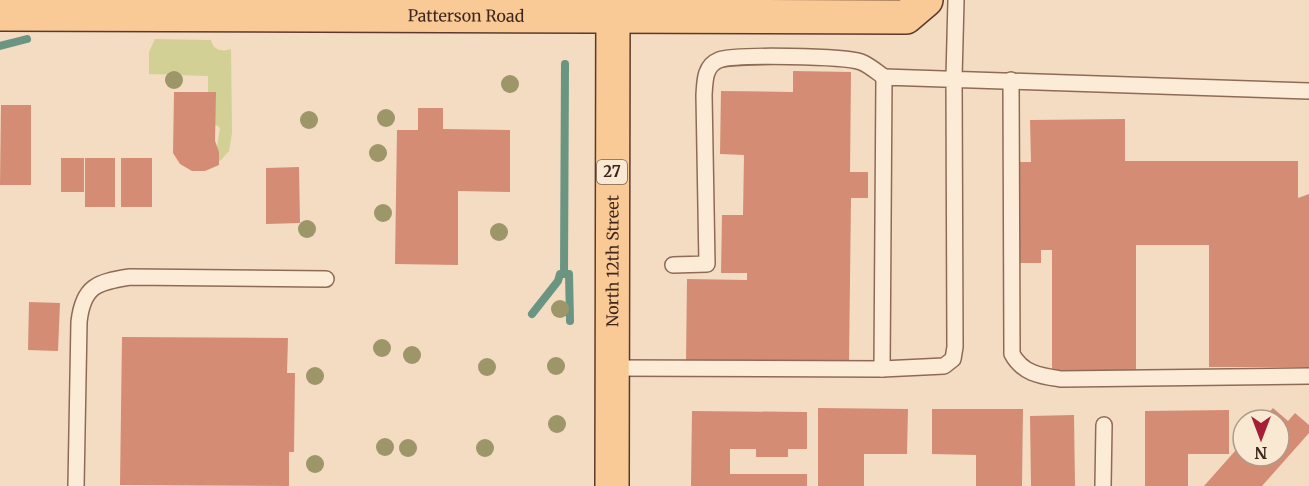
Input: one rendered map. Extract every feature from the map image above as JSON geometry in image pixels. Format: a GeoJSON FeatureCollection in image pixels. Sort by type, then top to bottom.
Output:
{"type":"FeatureCollection","features":[{"type":"Feature","properties":{"kind":"main road","name":"Patterson Road"},"geometry":{"type":"LineString","coordinates":[[0,14],[172,8],[613,8],[906,17],[926,0]]}},
{"type":"Feature","properties":{"kind":"main road","name":"North 12th Street"},"geometry":{"type":"LineString","coordinates":[[612,486],[613,8]]}},
{"type":"Feature","properties":{"kind":"lane"},"geometry":{"type":"LineString","coordinates":[[612,368],[882,369],[944,366],[953,359],[955,347],[956,0]]}},
{"type":"Feature","properties":{"kind":"lane"},"geometry":{"type":"LineString","coordinates":[[673,265],[707,264],[704,95],[706,71],[718,60],[736,57],[837,57],[861,62],[884,77],[1309,91]]}},
{"type":"Feature","properties":{"kind":"lane"},"geometry":{"type":"LineString","coordinates":[[882,369],[884,77]]}},
{"type":"Feature","properties":{"kind":"lane"},"geometry":{"type":"LineString","coordinates":[[1011,80],[1012,354],[1018,365],[1038,376],[1061,379],[1309,376]]}},
{"type":"Feature","properties":{"kind":"lane"},"geometry":{"type":"LineString","coordinates":[[76,486],[79,322],[81,303],[89,290],[107,280],[130,277],[326,279]]}},
{"type":"Feature","properties":{"kind":"lane"},"geometry":{"type":"LineString","coordinates":[[1103,486],[1104,425]]}},
{"type":"Feature","properties":{"kind":"shaded area"},"geometry":{"type":"Polygon","coordinates":[[[155,39],[211,40],[219,50],[231,49],[232,133],[229,151],[220,161],[216,153],[220,128],[210,124],[208,120],[208,76],[149,74],[149,52],[155,39]]]}},
{"type":"Feature","properties":{"kind":"building"},"geometry":{"type":"Polygon","coordinates":[[[793,71],[851,72],[850,172],[868,172],[868,198],[851,198],[849,363],[686,361],[687,279],[747,280],[747,273],[721,273],[722,215],[743,215],[744,155],[720,154],[721,91],[793,92],[793,71]]]}},
{"type":"Feature","properties":{"kind":"building"},"geometry":{"type":"Polygon","coordinates":[[[174,92],[216,92],[215,141],[219,152],[219,165],[205,171],[192,171],[180,164],[173,153],[174,92]]]}},
{"type":"Feature","properties":{"kind":"building"},"geometry":{"type":"Polygon","coordinates":[[[1,105],[31,105],[31,185],[0,185],[1,105]]]}},
{"type":"Feature","properties":{"kind":"building"},"geometry":{"type":"Polygon","coordinates":[[[418,108],[443,108],[443,129],[510,130],[510,192],[458,191],[458,265],[395,264],[397,130],[418,130],[418,108]]]}},
{"type":"Feature","properties":{"kind":"building"},"geometry":{"type":"Polygon","coordinates":[[[1125,119],[1125,161],[1298,161],[1298,198],[1309,194],[1309,367],[1209,367],[1209,245],[1136,245],[1136,370],[1052,370],[1052,250],[1041,250],[1041,263],[1020,263],[1020,162],[1031,162],[1030,120],[1125,119]]]}},
{"type":"Feature","properties":{"kind":"building"},"geometry":{"type":"Polygon","coordinates":[[[61,158],[84,158],[84,192],[61,192],[61,158]]]}},
{"type":"Feature","properties":{"kind":"building"},"geometry":{"type":"Polygon","coordinates":[[[85,158],[115,158],[115,207],[85,207],[85,158]]]}},
{"type":"Feature","properties":{"kind":"building"},"geometry":{"type":"Polygon","coordinates":[[[121,158],[152,158],[152,207],[121,207],[121,158]]]}},
{"type":"Feature","properties":{"kind":"building"},"geometry":{"type":"Polygon","coordinates":[[[299,167],[300,223],[266,224],[266,168],[299,167]]]}},
{"type":"Feature","properties":{"kind":"building"},"geometry":{"type":"Polygon","coordinates":[[[29,302],[60,303],[58,351],[28,350],[29,302]]]}},
{"type":"Feature","properties":{"kind":"building"},"geometry":{"type":"Polygon","coordinates":[[[122,337],[288,338],[287,373],[295,373],[294,452],[289,452],[289,486],[120,485],[122,337]]]}},
{"type":"Feature","properties":{"kind":"building"},"geometry":{"type":"Polygon","coordinates":[[[818,408],[908,409],[907,454],[864,454],[864,486],[818,486],[818,408]]]}},
{"type":"Feature","properties":{"kind":"building"},"geometry":{"type":"Polygon","coordinates":[[[932,409],[1023,409],[1022,486],[976,486],[976,455],[932,454],[932,409]]]}},
{"type":"Feature","properties":{"kind":"building"},"geometry":{"type":"Polygon","coordinates":[[[1229,410],[1229,454],[1188,454],[1188,486],[1145,486],[1145,411],[1229,410]]]}},
{"type":"Feature","properties":{"kind":"building"},"geometry":{"type":"Polygon","coordinates":[[[692,411],[807,412],[807,449],[788,449],[788,457],[756,457],[756,449],[730,449],[730,474],[807,474],[807,486],[691,486],[692,411]]]}},
{"type":"Feature","properties":{"kind":"building"},"geometry":{"type":"Polygon","coordinates":[[[1295,413],[1309,425],[1309,433],[1291,453],[1291,418],[1295,413]]]}},
{"type":"Feature","properties":{"kind":"building"},"geometry":{"type":"Polygon","coordinates":[[[1074,415],[1075,486],[1031,486],[1030,416],[1074,415]]]}},
{"type":"Feature","properties":{"kind":"building"},"geometry":{"type":"Polygon","coordinates":[[[1231,456],[1231,468],[1278,468],[1262,486],[1204,486],[1231,456]]]}},
{"type":"Feature","properties":{"kind":"waterway"},"geometry":{"type":"LineString","coordinates":[[0,46],[27,39]]}},
{"type":"Feature","properties":{"kind":"waterway"},"geometry":{"type":"LineString","coordinates":[[532,314],[558,281],[560,274],[564,274],[565,64]]}},
{"type":"Feature","properties":{"kind":"waterway"},"geometry":{"type":"LineString","coordinates":[[564,274],[569,274],[570,321]]}}]}
